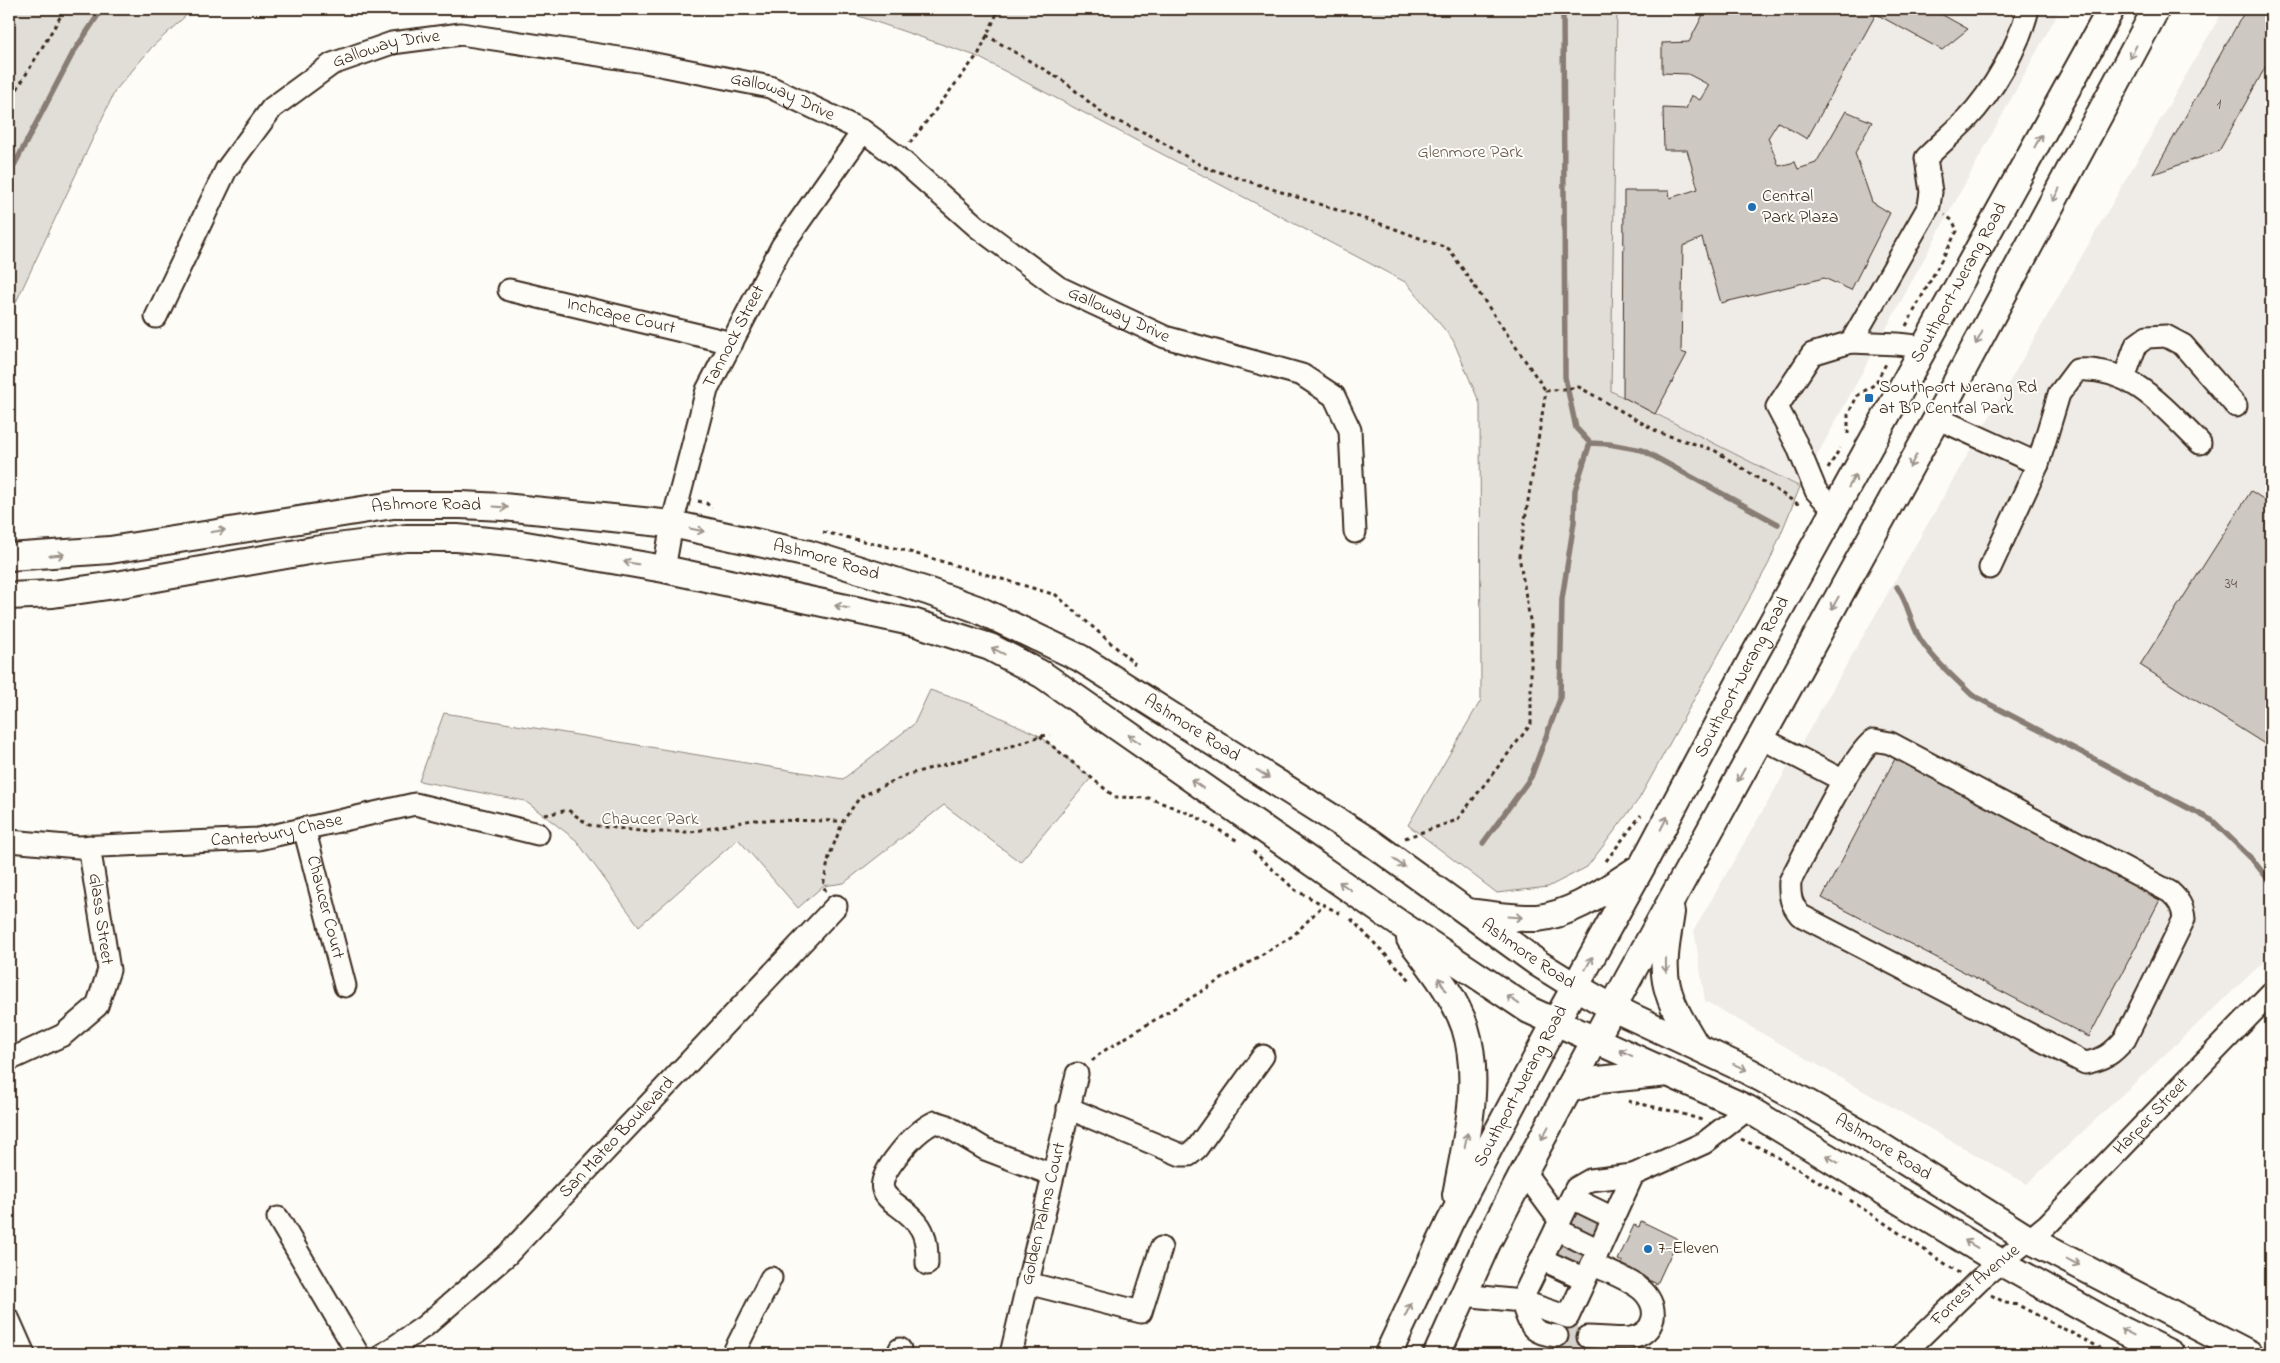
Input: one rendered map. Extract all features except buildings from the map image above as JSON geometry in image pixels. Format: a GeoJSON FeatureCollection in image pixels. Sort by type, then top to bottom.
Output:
{"type":"FeatureCollection","features":[{"type":"Feature","properties":{"kind":"main road","name":"Southport-Nerang Road"},"geometry":{"type":"LineString","coordinates":[[1388,1354],[1450,1222],[1555,1023],[1642,866],[1752,659],[1926,348],[2111,9]]}},
{"type":"Feature","properties":{"kind":"main road"},"geometry":{"type":"LineString","coordinates":[[1437,1354],[1486,1243],[1672,899],[1937,418],[2156,9]]}},
{"type":"Feature","properties":{"kind":"main road","name":"Ashmore Road"},"geometry":{"type":"LineString","coordinates":[[9,557],[110,550],[393,504],[503,508],[672,524],[809,554],[927,591],[977,609],[1080,658],[1372,843],[1539,964],[1613,1008],[1748,1071],[1848,1126],[2030,1240],[2250,1354]]}},
{"type":"Feature","properties":{"kind":"main road","name":"Ashmore Road"},"geometry":{"type":"LineString","coordinates":[[9,596],[52,594],[114,585],[314,550],[406,538],[456,538],[520,544],[664,569],[916,623],[990,647],[1042,675],[1400,924],[1528,1010],[1748,1109],[2000,1262],[2124,1331],[2171,1354]]}},
{"type":"Feature","properties":{"kind":"main road"},"geometry":{"type":"LineString","coordinates":[[1467,912],[1519,918],[1552,915],[1577,906],[1642,866]]}},
{"type":"Feature","properties":{"kind":"main road"},"geometry":{"type":"LineString","coordinates":[[1672,899],[1665,961],[1666,985],[1675,1009],[1696,1046]]}},
{"type":"Feature","properties":{"kind":"main road"},"geometry":{"type":"LineString","coordinates":[[1400,924],[1442,983],[1464,1026],[1470,1046],[1472,1072],[1469,1127],[1450,1222]]}},
{"type":"Feature","properties":{"kind":"main road"},"geometry":{"type":"LineString","coordinates":[[1568,1090],[1585,1083],[1607,1078],[1668,1072]]}},
{"type":"Feature","properties":{"kind":"street"},"geometry":{"type":"LineString","coordinates":[[1852,342],[1929,206],[1931,192],[1926,158],[1966,120],[1990,88],[2019,39],[2028,9]]}},
{"type":"Feature","properties":{"kind":"street","name":"Galloway Drive"},"geometry":{"type":"LineString","coordinates":[[156,317],[226,170],[272,108],[332,64],[392,43],[461,34],[645,62],[770,87],[863,131],[899,158],[976,226],[1058,287],[1165,337],[1302,375],[1334,396],[1350,430],[1355,532]]}},
{"type":"Feature","properties":{"kind":"street","name":"Tannock Street"},"geometry":{"type":"LineString","coordinates":[[664,569],[672,524],[707,390],[782,246],[863,131]]}},
{"type":"Feature","properties":{"kind":"street","name":"Inchcape Court"},"geometry":{"type":"LineString","coordinates":[[509,290],[732,343]]}},
{"type":"Feature","properties":{"kind":"street"},"geometry":{"type":"LineString","coordinates":[[2124,378],[2136,345],[2147,337],[2166,336],[2183,345],[2236,406]]}},
{"type":"Feature","properties":{"kind":"street"},"geometry":{"type":"LineString","coordinates":[[1831,517],[1816,491],[1797,445],[1777,407],[1812,354],[1852,342],[1897,344],[1926,348]]}},
{"type":"Feature","properties":{"kind":"street"},"geometry":{"type":"LineString","coordinates":[[1990,568],[2038,464],[2059,394],[2077,370],[2093,369],[2124,378],[2149,393],[2200,443]]}},
{"type":"Feature","properties":{"kind":"street"},"geometry":{"type":"LineString","coordinates":[[1937,418],[2038,464]]}},
{"type":"Feature","properties":{"kind":"street"},"geometry":{"type":"LineString","coordinates":[[1761,738],[1844,781]]}},
{"type":"Feature","properties":{"kind":"street"},"geometry":{"type":"LineString","coordinates":[[1874,740],[1881,740],[2170,892],[2178,899],[2184,910],[2184,920],[2125,1039],[2114,1051],[2102,1060],[2085,1063],[1800,915],[1793,906],[1789,894],[1790,881],[1844,781],[1866,745],[1874,740]]}},
{"type":"Feature","properties":{"kind":"street","name":"Canterbury Chase"},"geometry":{"type":"LineString","coordinates":[[9,841],[89,846],[258,839],[415,804],[538,834]]}},
{"type":"Feature","properties":{"kind":"street","name":"Chaucer Court"},"geometry":{"type":"LineString","coordinates":[[304,828],[345,986]]}},
{"type":"Feature","properties":{"kind":"street","name":"Glass Street"},"geometry":{"type":"LineString","coordinates":[[9,1060],[62,1035],[97,1006],[109,970],[89,846]]}},
{"type":"Feature","properties":{"kind":"street","name":"San Mateo Boulevard"},"geometry":{"type":"LineString","coordinates":[[384,1354],[425,1326],[507,1255],[836,906]]}},
{"type":"Feature","properties":{"kind":"street","name":"Harper Street"},"geometry":{"type":"LineString","coordinates":[[2030,1240],[2047,1225],[2271,993]]}},
{"type":"Feature","properties":{"kind":"street"},"geometry":{"type":"LineString","coordinates":[[1068,1108],[1181,1155],[1189,1155],[1197,1148],[1263,1056]]}},
{"type":"Feature","properties":{"kind":"street","name":"Golden Palms Court"},"geometry":{"type":"LineString","coordinates":[[1011,1354],[1077,1074]]}},
{"type":"Feature","properties":{"kind":"street"},"geometry":{"type":"LineString","coordinates":[[1521,1301],[1576,1188],[1590,1180],[1633,1175],[1704,1143],[1748,1109]]}},
{"type":"Feature","properties":{"kind":"street"},"geometry":{"type":"LineString","coordinates":[[927,1264],[926,1247],[921,1228],[888,1198],[883,1180],[886,1170],[896,1157],[927,1126],[935,1122],[945,1124],[985,1149],[1053,1175]]}},
{"type":"Feature","properties":{"kind":"street"},"geometry":{"type":"LineString","coordinates":[[1524,1172],[1558,1225],[1592,1264]]}},
{"type":"Feature","properties":{"kind":"street"},"geometry":{"type":"LineString","coordinates":[[1463,1295],[1521,1301],[1568,1317],[1633,1175]]}},
{"type":"Feature","properties":{"kind":"street"},"geometry":{"type":"LineString","coordinates":[[1572,1198],[1613,1218]]}},
{"type":"Feature","properties":{"kind":"street"},"geometry":{"type":"LineString","coordinates":[[278,1218],[358,1354]]}},
{"type":"Feature","properties":{"kind":"street","name":"Forrest Avenue"},"geometry":{"type":"LineString","coordinates":[[1903,1354],[1974,1285],[2000,1262],[2030,1240]]}},
{"type":"Feature","properties":{"kind":"street"},"geometry":{"type":"LineString","coordinates":[[1027,1284],[1141,1312],[1160,1248]]}},
{"type":"Feature","properties":{"kind":"street"},"geometry":{"type":"LineString","coordinates":[[1542,1259],[1592,1264],[1637,1286],[1651,1301],[1655,1310],[1654,1319],[1647,1329],[1639,1335],[1630,1338],[1588,1337]]}},
{"type":"Feature","properties":{"kind":"street"},"geometry":{"type":"LineString","coordinates":[[732,1354],[770,1278]]}},
{"type":"Feature","properties":{"kind":"street"},"geometry":{"type":"LineString","coordinates":[[1521,1301],[1537,1333],[1557,1336]]}},
{"type":"Feature","properties":{"kind":"street"},"geometry":{"type":"LineString","coordinates":[[9,1320],[24,1354]]}},
{"type":"Feature","properties":{"kind":"path"},"geometry":{"type":"LineString","coordinates":[[9,103],[65,9]]}},
{"type":"Feature","properties":{"kind":"path"},"geometry":{"type":"LineString","coordinates":[[899,158],[978,53],[999,9]]}},
{"type":"Feature","properties":{"kind":"path"},"geometry":{"type":"LineString","coordinates":[[1133,9],[1210,9]]}},
{"type":"Feature","properties":{"kind":"path"},"geometry":{"type":"LineString","coordinates":[[986,35],[1065,82],[1107,117],[1148,134],[1204,167],[1390,227],[1449,249],[1546,391],[1519,556],[1531,626],[1531,724],[1457,820],[1398,840]]}},
{"type":"Feature","properties":{"kind":"path"},"geometry":{"type":"LineString","coordinates":[[1816,491],[1849,432],[1848,415],[1857,396],[1875,384],[1957,231],[1953,221],[1929,206]]}},
{"type":"Feature","properties":{"kind":"path"},"geometry":{"type":"LineString","coordinates":[[1546,391],[1579,387],[1660,433],[1714,450],[1831,517]]}},
{"type":"Feature","properties":{"kind":"path"},"geometry":{"type":"LineString","coordinates":[[679,497],[706,503],[713,510]]}},
{"type":"Feature","properties":{"kind":"path"},"geometry":{"type":"LineString","coordinates":[[820,532],[903,550],[1056,594],[1142,670]]}},
{"type":"Feature","properties":{"kind":"path"},"geometry":{"type":"LineString","coordinates":[[836,906],[823,886],[829,857],[843,821],[860,797],[906,774],[1012,746],[1040,736],[1050,735]]}},
{"type":"Feature","properties":{"kind":"path"},"geometry":{"type":"LineString","coordinates":[[1040,736],[1115,797],[1149,798],[1193,815],[1240,842]]}},
{"type":"Feature","properties":{"kind":"path"},"geometry":{"type":"LineString","coordinates":[[1606,862],[1646,808]]}},
{"type":"Feature","properties":{"kind":"path"},"geometry":{"type":"LineString","coordinates":[[538,834],[544,816],[568,810],[589,825],[649,832],[691,832],[752,820],[843,821]]}},
{"type":"Feature","properties":{"kind":"path"},"geometry":{"type":"LineString","coordinates":[[1248,847],[1296,890],[1350,918],[1414,984]]}},
{"type":"Feature","properties":{"kind":"path"},"geometry":{"type":"LineString","coordinates":[[1077,1074],[1102,1052],[1294,935],[1324,904]]}},
{"type":"Feature","properties":{"kind":"path"},"geometry":{"type":"LineString","coordinates":[[1607,1078],[1609,1097],[1676,1112],[1721,1129],[1765,1150],[1851,1200],[1974,1285],[2006,1303],[2018,1305],[2112,1354]]}},
{"type":"Feature","properties":{"kind":"shaded area"},"geometry":{"type":"Polygon","coordinates":[[[1617,9],[2060,9],[1800,487],[1611,391],[1617,9]]]}},
{"type":"Feature","properties":{"kind":"shaded area"},"geometry":{"type":"Polygon","coordinates":[[[2224,9],[2271,9],[2271,955],[2027,1184],[1705,1001],[1694,930],[2224,9]]]}},
{"type":"Feature","properties":{"kind":"green space"},"geometry":{"type":"Polygon","coordinates":[[[18,9],[193,9],[152,47],[115,91],[9,317],[9,19],[18,9]]]}},
{"type":"Feature","properties":{"kind":"green space","name":"Glenmore Park"},"geometry":{"type":"Polygon","coordinates":[[[838,9],[1617,9],[1611,391],[1800,487],[1769,563],[1639,799],[1587,867],[1548,887],[1497,893],[1408,825],[1481,700],[1480,404],[1453,340],[1407,283],[976,56],[838,9]]]}},
{"type":"Feature","properties":{"kind":"green space","name":"Chaucer Park"},"geometry":{"type":"Polygon","coordinates":[[[930,690],[974,705],[1040,736],[1091,778],[1020,862],[944,805],[844,883],[823,886],[798,908],[738,839],[639,926],[576,840],[525,801],[419,781],[444,713],[843,779],[914,724],[930,690]]]}},
{"type":"Feature","properties":{"kind":"waterway"},"geometry":{"type":"LineString","coordinates":[[9,175],[73,53],[102,9]]}},
{"type":"Feature","properties":{"kind":"waterway"},"geometry":{"type":"LineString","coordinates":[[1563,9],[1565,377],[1576,428],[1590,443],[1609,444],[1642,450],[1778,524]]}},
{"type":"Feature","properties":{"kind":"waterway"},"geometry":{"type":"LineString","coordinates":[[1483,843],[1531,777],[1560,699],[1562,599],[1574,522],[1575,490],[1590,443]]}},
{"type":"Feature","properties":{"kind":"waterway"},"geometry":{"type":"LineString","coordinates":[[1897,587],[1924,645],[1944,668],[1972,695],[2213,821],[2252,859],[2271,883]]}},
{"type":"Feature","properties":{"kind":"tunnel"},"geometry":{"type":"LineString","coordinates":[[1557,1336],[1588,1337]]}},
{"type":"Feature","properties":{"kind":"place","name":"Central Park Plaza"},"geometry":{"type":"Point","coordinates":[1752,207]}},
{"type":"Feature","properties":{"kind":"place","name":"Southport Nerang Rd at BP Central Park"},"geometry":{"type":"Point","coordinates":[1869,398]}},
{"type":"Feature","properties":{"kind":"place","name":"7-Eleven"},"geometry":{"type":"Point","coordinates":[1648,1249]}}]}
